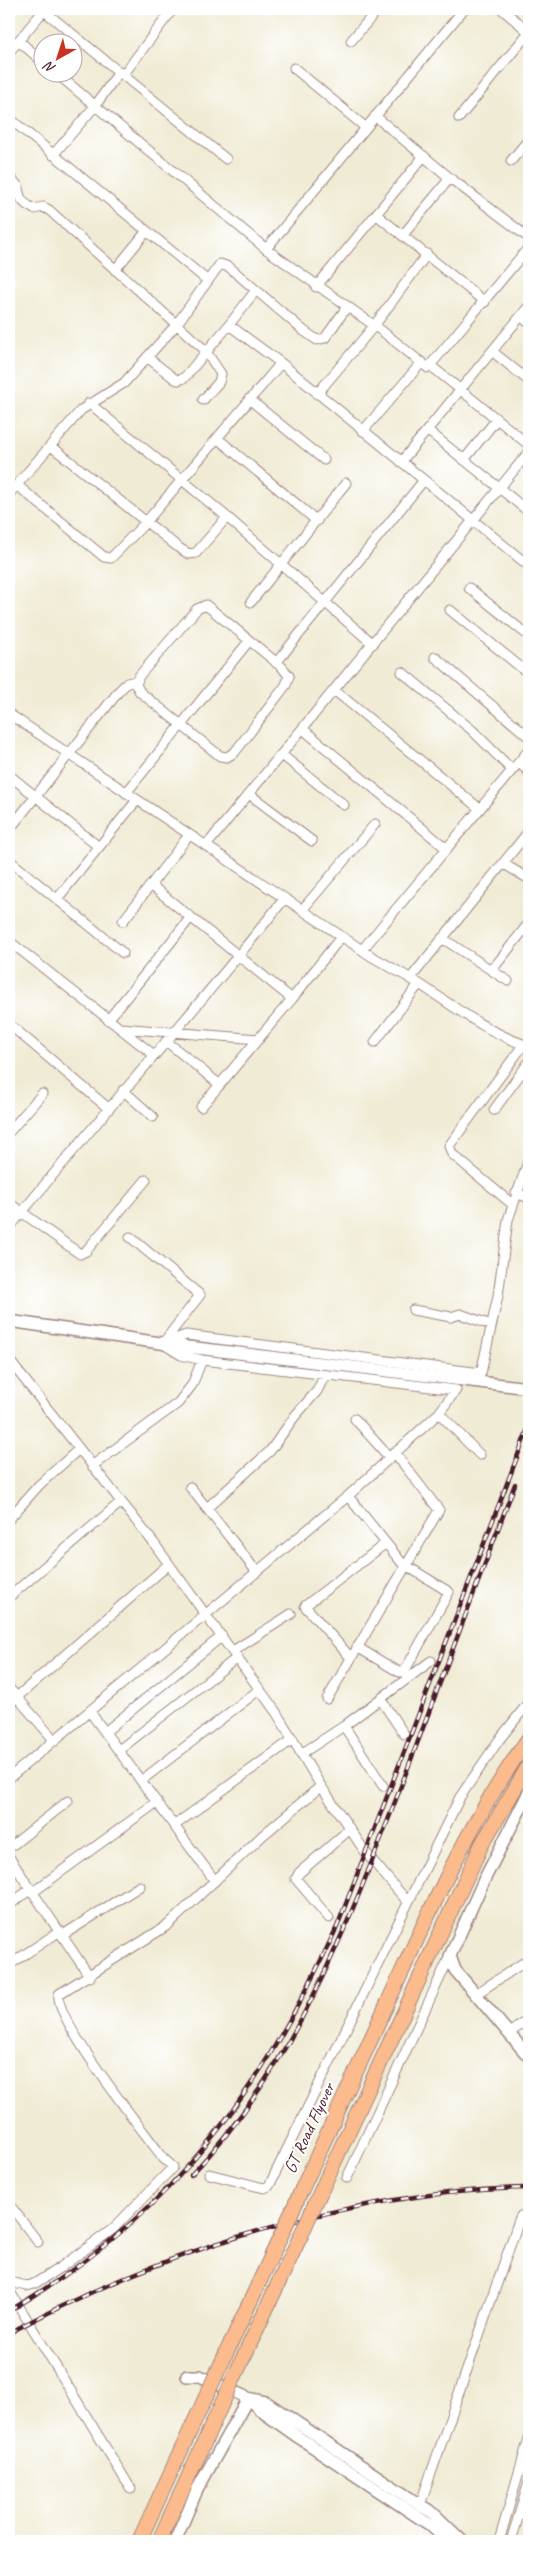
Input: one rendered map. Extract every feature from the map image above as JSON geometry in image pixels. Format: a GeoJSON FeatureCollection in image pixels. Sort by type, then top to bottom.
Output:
{"type":"FeatureCollection","features":[{"type":"Feature","properties":{"kind":"highway","name":"GT Road Flyover"},"geometry":{"type":"LineString","coordinates":[[139,2541],[432,1905],[468,1834],[502,1776],[529,1738]]}},
{"type":"Feature","properties":{"kind":"highway"},"geometry":{"type":"LineString","coordinates":[[158,2541],[482,1844],[529,1765]]}},
{"type":"Feature","properties":{"kind":"street"},"geometry":{"type":"LineString","coordinates":[[9,52],[44,9],[226,159]]}},
{"type":"Feature","properties":{"kind":"street"},"geometry":{"type":"LineString","coordinates":[[53,155],[95,106],[172,9]]}},
{"type":"Feature","properties":{"kind":"street"},"geometry":{"type":"LineString","coordinates":[[266,250],[365,127],[464,9]]}},
{"type":"Feature","properties":{"kind":"street"},"geometry":{"type":"LineString","coordinates":[[351,41],[375,10]]}},
{"type":"Feature","properties":{"kind":"street"},"geometry":{"type":"LineString","coordinates":[[459,118],[529,32],[503,10]]}},
{"type":"Feature","properties":{"kind":"street"},"geometry":{"type":"LineString","coordinates":[[18,41],[32,53]]}},
{"type":"Feature","properties":{"kind":"street"},"geometry":{"type":"LineString","coordinates":[[294,68],[365,127]]}},
{"type":"Feature","properties":{"kind":"street"},"geometry":{"type":"LineString","coordinates":[[67,82],[266,250],[374,326],[428,368],[431,366],[529,445]]}},
{"type":"Feature","properties":{"kind":"street"},"geometry":{"type":"LineString","coordinates":[[375,116],[450,178],[529,238]]}},
{"type":"Feature","properties":{"kind":"street"},"geometry":{"type":"LineString","coordinates":[[9,118],[208,281]]}},
{"type":"Feature","properties":{"kind":"street"},"geometry":{"type":"LineString","coordinates":[[511,161],[529,139]]}},
{"type":"Feature","properties":{"kind":"street"},"geometry":{"type":"LineString","coordinates":[[316,287],[424,156]]}},
{"type":"Feature","properties":{"kind":"street"},"geometry":{"type":"LineString","coordinates":[[9,177],[18,186],[18,195],[22,201],[34,209],[43,208],[49,210],[207,353],[220,371],[221,377],[203,400]]}},
{"type":"Feature","properties":{"kind":"street"},"geometry":{"type":"LineString","coordinates":[[403,235],[450,178]]}},
{"type":"Feature","properties":{"kind":"street"},"geometry":{"type":"LineString","coordinates":[[377,215],[485,302]]}},
{"type":"Feature","properties":{"kind":"street"},"geometry":{"type":"LineString","coordinates":[[115,270],[146,232]]}},
{"type":"Feature","properties":{"kind":"street"},"geometry":{"type":"LineString","coordinates":[[431,366],[529,247]]}},
{"type":"Feature","properties":{"kind":"street"},"geometry":{"type":"LineString","coordinates":[[317,394],[374,326],[427,254]]}},
{"type":"Feature","properties":{"kind":"street"},"geometry":{"type":"LineString","coordinates":[[9,494],[18,486],[76,415],[89,403],[124,383],[176,325],[223,263],[304,332],[317,340],[325,338],[347,307]]}},
{"type":"Feature","properties":{"kind":"street"},"geometry":{"type":"LineString","coordinates":[[148,357],[178,380],[184,378],[230,326],[256,290]]}},
{"type":"Feature","properties":{"kind":"street"},"geometry":{"type":"LineString","coordinates":[[401,462],[529,306]]}},
{"type":"Feature","properties":{"kind":"street"},"geometry":{"type":"LineString","coordinates":[[520,316],[529,323]]}},
{"type":"Feature","properties":{"kind":"street"},"geometry":{"type":"LineString","coordinates":[[230,326],[281,363],[529,566]]}},
{"type":"Feature","properties":{"kind":"street"},"geometry":{"type":"LineString","coordinates":[[493,352],[529,381]]}},
{"type":"Feature","properties":{"kind":"street"},"geometry":{"type":"LineString","coordinates":[[363,431],[422,362]]}},
{"type":"Feature","properties":{"kind":"street"},"geometry":{"type":"LineString","coordinates":[[18,486],[108,559],[114,556],[146,522],[181,478],[281,363]]}},
{"type":"Feature","properties":{"kind":"street"},"geometry":{"type":"LineString","coordinates":[[249,399],[324,460]]}},
{"type":"Feature","properties":{"kind":"street"},"geometry":{"type":"LineString","coordinates":[[89,403],[227,517],[324,604],[373,644]]}},
{"type":"Feature","properties":{"kind":"street"},"geometry":{"type":"LineString","coordinates":[[464,460],[496,420]]}},
{"type":"Feature","properties":{"kind":"street"},"geometry":{"type":"LineString","coordinates":[[427,430],[529,512]]}},
{"type":"Feature","properties":{"kind":"street"},"geometry":{"type":"LineString","coordinates":[[217,438],[318,521]]}},
{"type":"Feature","properties":{"kind":"street"},"geometry":{"type":"LineString","coordinates":[[51,446],[179,548],[193,554],[202,547],[227,517]]}},
{"type":"Feature","properties":{"kind":"street"},"geometry":{"type":"LineString","coordinates":[[206,846],[304,730],[334,690],[529,452]]}},
{"type":"Feature","properties":{"kind":"street"},"geometry":{"type":"LineString","coordinates":[[276,663],[424,480]]}},
{"type":"Feature","properties":{"kind":"street"},"geometry":{"type":"LineString","coordinates":[[251,602],[318,521],[346,483]]}},
{"type":"Feature","properties":{"kind":"street"},"geometry":{"type":"LineString","coordinates":[[470,588],[527,630]]}},
{"type":"Feature","properties":{"kind":"street"},"geometry":{"type":"LineString","coordinates":[[9,830],[119,691],[127,683],[136,681],[201,606],[210,608],[276,663],[286,672],[289,680],[231,756],[220,756],[182,726],[140,692],[136,681]]}},
{"type":"Feature","properties":{"kind":"street"},"geometry":{"type":"LineString","coordinates":[[450,610],[529,674]]}},
{"type":"Feature","properties":{"kind":"street"},"geometry":{"type":"LineString","coordinates":[[126,793],[249,641]]}},
{"type":"Feature","properties":{"kind":"street"},"geometry":{"type":"LineString","coordinates":[[435,657],[529,737]]}},
{"type":"Feature","properties":{"kind":"street"},"geometry":{"type":"LineString","coordinates":[[402,672],[516,767],[529,772]]}},
{"type":"Feature","properties":{"kind":"street"},"geometry":{"type":"LineString","coordinates":[[334,690],[480,808]]}},
{"type":"Feature","properties":{"kind":"street"},"geometry":{"type":"LineString","coordinates":[[9,714],[362,950],[419,984],[446,1003],[527,1045],[449,1146],[452,1154],[512,1204]]}},
{"type":"Feature","properties":{"kind":"street"},"geometry":{"type":"LineString","coordinates":[[304,730],[447,849]]}},
{"type":"Feature","properties":{"kind":"street"},"geometry":{"type":"LineString","coordinates":[[362,950],[529,750]]}},
{"type":"Feature","properties":{"kind":"street"},"geometry":{"type":"LineString","coordinates":[[282,755],[344,805]]}},
{"type":"Feature","properties":{"kind":"street"},"geometry":{"type":"LineString","coordinates":[[9,775],[35,798],[100,847]]}},
{"type":"Feature","properties":{"kind":"street"},"geometry":{"type":"LineString","coordinates":[[249,794],[312,841]]}},
{"type":"Feature","properties":{"kind":"street"},"geometry":{"type":"LineString","coordinates":[[57,900],[137,800]]}},
{"type":"Feature","properties":{"kind":"street"},"geometry":{"type":"LineString","coordinates":[[302,910],[375,824]]}},
{"type":"Feature","properties":{"kind":"street"},"geometry":{"type":"LineString","coordinates":[[410,979],[529,831]]}},
{"type":"Feature","properties":{"kind":"street"},"geometry":{"type":"LineString","coordinates":[[123,921],[190,835]]}},
{"type":"Feature","properties":{"kind":"street"},"geometry":{"type":"LineString","coordinates":[[9,860],[123,952]]}},
{"type":"Feature","properties":{"kind":"street"},"geometry":{"type":"LineString","coordinates":[[504,864],[529,880]]}},
{"type":"Feature","properties":{"kind":"street"},"geometry":{"type":"LineString","coordinates":[[152,886],[292,999]]}},
{"type":"Feature","properties":{"kind":"street"},"geometry":{"type":"LineString","coordinates":[[9,1228],[108,1108],[238,957],[284,899]]}},
{"type":"Feature","properties":{"kind":"street"},"geometry":{"type":"LineString","coordinates":[[108,1020],[191,917]]}},
{"type":"Feature","properties":{"kind":"street"},"geometry":{"type":"LineString","coordinates":[[492,970],[529,923]]}},
{"type":"Feature","properties":{"kind":"street"},"geometry":{"type":"LineString","coordinates":[[201,1107],[292,999],[341,936]]}},
{"type":"Feature","properties":{"kind":"street"},"geometry":{"type":"LineString","coordinates":[[442,938],[508,981]]}},
{"type":"Feature","properties":{"kind":"street"},"geometry":{"type":"LineString","coordinates":[[9,941],[154,1055]]}},
{"type":"Feature","properties":{"kind":"street"},"geometry":{"type":"LineString","coordinates":[[375,1042],[419,984]]}},
{"type":"Feature","properties":{"kind":"street"},"geometry":{"type":"LineString","coordinates":[[9,1024],[108,1108]]}},
{"type":"Feature","properties":{"kind":"street"},"geometry":{"type":"LineString","coordinates":[[120,1028],[259,1039]]}},
{"type":"Feature","properties":{"kind":"street"},"geometry":{"type":"LineString","coordinates":[[166,1041],[220,1084]]}},
{"type":"Feature","properties":{"kind":"street"},"geometry":{"type":"LineString","coordinates":[[494,1110],[529,1062]]}},
{"type":"Feature","properties":{"kind":"street"},"geometry":{"type":"LineString","coordinates":[[124,1090],[154,1117]]}},
{"type":"Feature","properties":{"kind":"street"},"geometry":{"type":"LineString","coordinates":[[9,1132],[42,1094]]}},
{"type":"Feature","properties":{"kind":"street"},"geometry":{"type":"LineString","coordinates":[[163,1343],[186,1335],[480,1373],[491,1325],[512,1204],[529,1159]]}},
{"type":"Feature","properties":{"kind":"street"},"geometry":{"type":"LineString","coordinates":[[9,1203],[76,1252],[84,1253],[146,1180]]}},
{"type":"Feature","properties":{"kind":"street"},"geometry":{"type":"LineString","coordinates":[[516,1193],[529,1198]]}},
{"type":"Feature","properties":{"kind":"street"},"geometry":{"type":"LineString","coordinates":[[130,1237],[200,1295],[163,1343]]}},
{"type":"Feature","properties":{"kind":"street"},"geometry":{"type":"LineString","coordinates":[[413,1310],[425,1310],[451,1318],[460,1314],[491,1325]]}},
{"type":"Feature","properties":{"kind":"street"},"geometry":{"type":"LineString","coordinates":[[9,1321],[163,1343],[529,1388]]}},
{"type":"Feature","properties":{"kind":"street"},"geometry":{"type":"LineString","coordinates":[[9,1778],[348,1496],[439,1413],[456,1390],[202,1360],[181,1355],[163,1343]]}},
{"type":"Feature","properties":{"kind":"street"},"geometry":{"type":"LineString","coordinates":[[9,1360],[169,1564],[222,1636],[260,1689],[320,1786],[350,1829],[381,1872],[407,1901]]}},
{"type":"Feature","properties":{"kind":"street"},"geometry":{"type":"LineString","coordinates":[[92,1466],[178,1403],[192,1385],[202,1360]]}},
{"type":"Feature","properties":{"kind":"street"},"geometry":{"type":"LineString","coordinates":[[207,1508],[270,1451],[295,1416],[317,1391],[325,1375]]}},
{"type":"Feature","properties":{"kind":"street"},"geometry":{"type":"LineString","coordinates":[[439,1413],[480,1454]]}},
{"type":"Feature","properties":{"kind":"street"},"geometry":{"type":"LineString","coordinates":[[327,1699],[440,1509],[392,1455],[355,1419]]}},
{"type":"Feature","properties":{"kind":"street"},"geometry":{"type":"LineString","coordinates":[[9,1519],[39,1485],[79,1449]]}},
{"type":"Feature","properties":{"kind":"street"},"geometry":{"type":"LineString","coordinates":[[190,1487],[256,1571]]}},
{"type":"Feature","properties":{"kind":"street"},"geometry":{"type":"LineString","coordinates":[[348,1496],[406,1566],[449,1592],[404,1672],[399,1672],[357,1647]]}},
{"type":"Feature","properties":{"kind":"street"},"geometry":{"type":"LineString","coordinates":[[9,1597],[121,1502]]}},
{"type":"Feature","properties":{"kind":"street"},"geometry":{"type":"LineString","coordinates":[[351,1658],[305,1606],[386,1543]]}},
{"type":"Feature","properties":{"kind":"street"},"geometry":{"type":"LineString","coordinates":[[9,1704],[169,1564]]}},
{"type":"Feature","properties":{"kind":"street"},"geometry":{"type":"LineString","coordinates":[[119,1750],[235,1654],[291,1614]]}},
{"type":"Feature","properties":{"kind":"street"},"geometry":{"type":"LineString","coordinates":[[105,1732],[222,1636]]}},
{"type":"Feature","properties":{"kind":"street"},"geometry":{"type":"LineString","coordinates":[[301,1754],[381,1700],[431,1661]]}},
{"type":"Feature","properties":{"kind":"street"},"geometry":{"type":"LineString","coordinates":[[9,1688],[55,1741]]}},
{"type":"Feature","properties":{"kind":"street"},"geometry":{"type":"LineString","coordinates":[[142,1780],[260,1689]]}},
{"type":"Feature","properties":{"kind":"street"},"geometry":{"type":"LineString","coordinates":[[381,1700],[404,1734]]}},
{"type":"Feature","properties":{"kind":"street"},"geometry":{"type":"LineString","coordinates":[[209,2174],[264,2188],[269,2186],[407,1901],[460,1797],[499,1740],[529,1702]]}},
{"type":"Feature","properties":{"kind":"street"},"geometry":{"type":"LineString","coordinates":[[90,1712],[215,1881]]}},
{"type":"Feature","properties":{"kind":"street"},"geometry":{"type":"LineString","coordinates":[[344,1726],[383,1786]]}},
{"type":"Feature","properties":{"kind":"street"},"geometry":{"type":"LineString","coordinates":[[175,1825],[292,1739]]}},
{"type":"Feature","properties":{"kind":"street"},"geometry":{"type":"LineString","coordinates":[[9,2282],[20,2285],[34,2284],[61,2267],[113,2229],[173,2167],[164,2159],[94,2066],[58,2001],[60,1993],[90,1977],[168,1925],[262,1836],[320,1786]]}},
{"type":"Feature","properties":{"kind":"street"},"geometry":{"type":"LineString","coordinates":[[347,2178],[484,1880],[529,1792]]}},
{"type":"Feature","properties":{"kind":"street"},"geometry":{"type":"LineString","coordinates":[[9,1848],[68,1800]]}},
{"type":"Feature","properties":{"kind":"street"},"geometry":{"type":"LineString","coordinates":[[9,1905],[157,1802]]}},
{"type":"Feature","properties":{"kind":"street"},"geometry":{"type":"LineString","coordinates":[[329,1918],[296,1879],[299,1873],[350,1829]]}},
{"type":"Feature","properties":{"kind":"street"},"geometry":{"type":"LineString","coordinates":[[9,1857],[90,1977]]}},
{"type":"Feature","properties":{"kind":"street"},"geometry":{"type":"LineString","coordinates":[[9,1965],[140,1886]]}},
{"type":"Feature","properties":{"kind":"street"},"geometry":{"type":"LineString","coordinates":[[450,1956],[455,1970],[529,2057]]}},
{"type":"Feature","properties":{"kind":"street"},"geometry":{"type":"LineString","coordinates":[[476,1994],[529,1959]]}},
{"type":"Feature","properties":{"kind":"street"},"geometry":{"type":"LineString","coordinates":[[508,2034],[529,2019]]}},
{"type":"Feature","properties":{"kind":"street"},"geometry":{"type":"LineString","coordinates":[[9,2204],[38,2242]]}},
{"type":"Feature","properties":{"kind":"street"},"geometry":{"type":"LineString","coordinates":[[420,2505],[519,2220],[529,2213]]}},
{"type":"Feature","properties":{"kind":"street"},"geometry":{"type":"LineString","coordinates":[[9,2290],[131,2489]]}},
{"type":"Feature","properties":{"kind":"street"},"geometry":{"type":"LineString","coordinates":[[187,2376],[200,2376],[248,2398],[266,2402],[420,2505],[445,2538]]}},
{"type":"Feature","properties":{"kind":"street"},"geometry":{"type":"LineString","coordinates":[[248,2398],[268,2416],[430,2525],[445,2538],[462,2541]]}},
{"type":"Feature","properties":{"kind":"street"},"geometry":{"type":"LineString","coordinates":[[175,2541],[197,2490],[248,2398]]}},
{"type":"Feature","properties":{"kind":"street"},"geometry":{"type":"LineString","coordinates":[[499,2541],[529,2438]]}},
{"type":"Feature","properties":{"kind":"street"},"geometry":{"type":"LineString","coordinates":[[511,2541],[529,2482]]}},
{"type":"Feature","properties":{"kind":"street"},"geometry":{"type":"LineString","coordinates":[[521,2509],[529,2518]]}},
{"type":"Feature","properties":{"kind":"railway"},"geometry":{"type":"LineString","coordinates":[[9,2311],[67,2274],[118,2234],[164,2192],[205,2146],[242,2097],[275,2045],[307,1988],[337,1927],[529,1426]]}},
{"type":"Feature","properties":{"kind":"railway"},"geometry":{"type":"LineString","coordinates":[[191,2175],[229,2132],[262,2085],[292,2036],[318,1985],[365,1880],[515,1484]]}},
{"type":"Feature","properties":{"kind":"railway"},"geometry":{"type":"LineString","coordinates":[[9,2333],[131,2275],[195,2251],[261,2230],[327,2213],[395,2200],[462,2192],[529,2188]]}}]}
